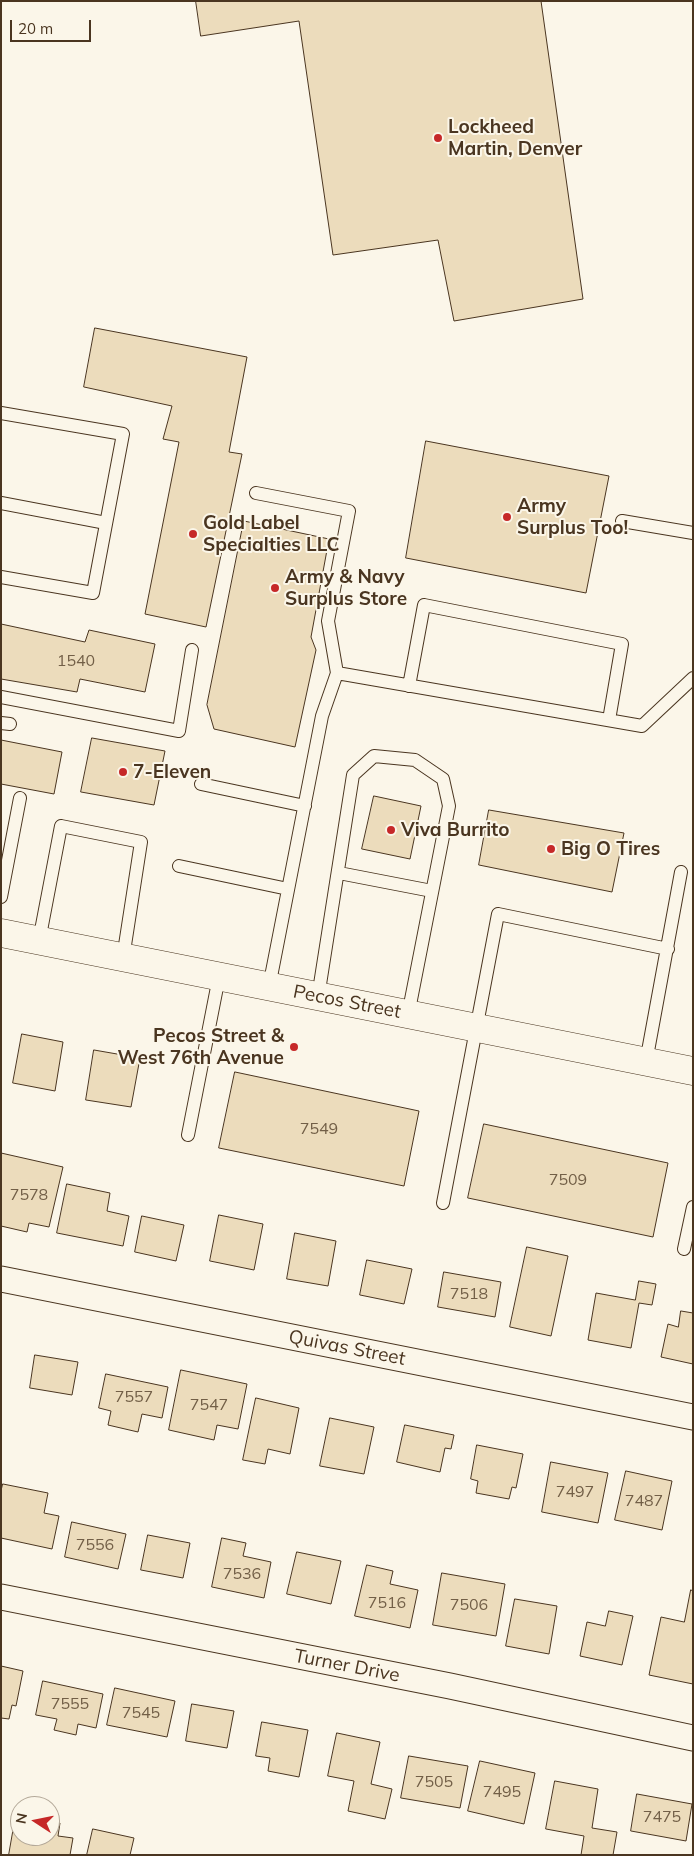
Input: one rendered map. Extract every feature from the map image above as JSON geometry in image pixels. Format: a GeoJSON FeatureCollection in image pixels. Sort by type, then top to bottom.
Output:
{"type":"FeatureCollection","features":[{"type":"Feature","properties":{"kind":"main road","name":"Pecos Street"},"geometry":{"type":"LineString","coordinates":[[1,934],[693,1071]]}},
{"type":"Feature","properties":{"kind":"street","name":"Quivas Street"},"geometry":{"type":"LineString","coordinates":[[1,1279],[693,1417]]}},
{"type":"Feature","properties":{"kind":"street","name":"Turner Drive"},"geometry":{"type":"LineString","coordinates":[[1,1597],[440,1684],[693,1738]]}},
{"type":"Feature","properties":{"kind":"lane"},"geometry":{"type":"LineString","coordinates":[[1,413],[123,434],[93,592],[1,577]]}},
{"type":"Feature","properties":{"kind":"lane"},"geometry":{"type":"LineString","coordinates":[[256,493],[349,511],[328,621],[337,673],[322,716],[269,987]]}},
{"type":"Feature","properties":{"kind":"lane"},"geometry":{"type":"LineString","coordinates":[[1,503],[106,523]]}},
{"type":"Feature","properties":{"kind":"lane"},"geometry":{"type":"LineString","coordinates":[[622,521],[693,533]]}},
{"type":"Feature","properties":{"kind":"lane"},"geometry":{"type":"LineString","coordinates":[[409,686],[424,606],[622,644],[610,720]]}},
{"type":"Feature","properties":{"kind":"lane"},"geometry":{"type":"LineString","coordinates":[[1,696],[179,731],[192,650]]}},
{"type":"Feature","properties":{"kind":"lane"},"geometry":{"type":"LineString","coordinates":[[337,673],[642,726],[693,678]]}},
{"type":"Feature","properties":{"kind":"lane"},"geometry":{"type":"LineString","coordinates":[[318,997],[353,775],[374,756],[415,760],[443,779],[449,806],[408,1014]]}},
{"type":"Feature","properties":{"kind":"lane"},"geometry":{"type":"LineString","coordinates":[[201,784],[304,806]]}},
{"type":"Feature","properties":{"kind":"lane"},"geometry":{"type":"LineString","coordinates":[[1,898],[20,798]]}},
{"type":"Feature","properties":{"kind":"lane"},"geometry":{"type":"LineString","coordinates":[[39,941],[61,826],[141,842],[122,958]]}},
{"type":"Feature","properties":{"kind":"lane"},"geometry":{"type":"LineString","coordinates":[[179,866],[288,889]]}},
{"type":"Feature","properties":{"kind":"lane"},"geometry":{"type":"LineString","coordinates":[[338,872],[432,891]]}},
{"type":"Feature","properties":{"kind":"lane"},"geometry":{"type":"LineString","coordinates":[[646,1062],[681,872]]}},
{"type":"Feature","properties":{"kind":"lane"},"geometry":{"type":"LineString","coordinates":[[443,1203],[498,914],[668,949]]}},
{"type":"Feature","properties":{"kind":"lane"},"geometry":{"type":"LineString","coordinates":[[188,1135],[219,977]]}},
{"type":"Feature","properties":{"kind":"lane"},"geometry":{"type":"LineString","coordinates":[[684,1249],[693,1207]]}},
{"type":"Feature","properties":{"kind":"building","name":"Lockheed Martin, Denver"},"geometry":{"type":"Polygon","coordinates":[[[196,1],[541,1],[583,299],[454,321],[438,240],[333,255],[299,21],[201,36],[196,1]]]}},
{"type":"Feature","properties":{"kind":"building","name":"Gold Label Specialties LLC"},"geometry":{"type":"Polygon","coordinates":[[[95,328],[247,357],[229,452],[242,454],[206,627],[145,614],[179,442],[163,439],[172,406],[84,387],[95,328]]]}},
{"type":"Feature","properties":{"kind":"building","name":"Army Surplus Too!"},"geometry":{"type":"Polygon","coordinates":[[[426,441],[609,476],[586,593],[406,558],[426,441]]]}},
{"type":"Feature","properties":{"kind":"building","name":"Army & Navy Surplus Store"},"geometry":{"type":"Polygon","coordinates":[[[244,521],[329,539],[311,637],[316,650],[295,747],[214,729],[207,705],[244,521]]]}},
{"type":"Feature","properties":{"kind":"building"},"geometry":{"type":"Polygon","coordinates":[[[1,624],[85,642],[89,630],[155,644],[145,692],[80,679],[77,692],[1,679],[1,624]]]}},
{"type":"Feature","properties":{"kind":"building","name":"7-Eleven"},"geometry":{"type":"Polygon","coordinates":[[[92,738],[165,751],[154,805],[81,792],[92,738]]]}},
{"type":"Feature","properties":{"kind":"building"},"geometry":{"type":"Polygon","coordinates":[[[1,740],[62,752],[54,794],[1,784],[1,740]]]}},
{"type":"Feature","properties":{"kind":"building"},"geometry":{"type":"Polygon","coordinates":[[[374,796],[421,806],[410,859],[362,849],[374,796]]]}},
{"type":"Feature","properties":{"kind":"building","name":"Big O Tires"},"geometry":{"type":"Polygon","coordinates":[[[489,810],[624,833],[612,892],[479,865],[489,810]]]}},
{"type":"Feature","properties":{"kind":"building"},"geometry":{"type":"Polygon","coordinates":[[[22,1034],[63,1042],[55,1091],[13,1083],[22,1034]]]}},
{"type":"Feature","properties":{"kind":"building"},"geometry":{"type":"Polygon","coordinates":[[[94,1050],[140,1058],[131,1107],[86,1100],[94,1050]]]}},
{"type":"Feature","properties":{"kind":"building"},"geometry":{"type":"Polygon","coordinates":[[[235,1072],[419,1111],[404,1186],[219,1148],[235,1072]]]}},
{"type":"Feature","properties":{"kind":"building"},"geometry":{"type":"Polygon","coordinates":[[[484,1124],[668,1163],[653,1237],[468,1198],[484,1124]]]}},
{"type":"Feature","properties":{"kind":"building"},"geometry":{"type":"Polygon","coordinates":[[[1,1153],[63,1167],[49,1227],[29,1223],[27,1232],[1,1226],[1,1153]]]}},
{"type":"Feature","properties":{"kind":"building"},"geometry":{"type":"Polygon","coordinates":[[[67,1184],[110,1193],[107,1211],[129,1216],[123,1246],[57,1233],[67,1184]]]}},
{"type":"Feature","properties":{"kind":"building"},"geometry":{"type":"Polygon","coordinates":[[[219,1215],[263,1224],[254,1270],[210,1261],[219,1215]]]}},
{"type":"Feature","properties":{"kind":"building"},"geometry":{"type":"Polygon","coordinates":[[[142,1216],[184,1225],[176,1261],[135,1252],[142,1216]]]}},
{"type":"Feature","properties":{"kind":"building"},"geometry":{"type":"Polygon","coordinates":[[[295,1233],[336,1241],[328,1286],[287,1279],[295,1233]]]}},
{"type":"Feature","properties":{"kind":"building"},"geometry":{"type":"Polygon","coordinates":[[[527,1247],[568,1256],[551,1336],[510,1327],[527,1247]]]}},
{"type":"Feature","properties":{"kind":"building"},"geometry":{"type":"Polygon","coordinates":[[[367,1260],[412,1269],[404,1304],[360,1295],[367,1260]]]}},
{"type":"Feature","properties":{"kind":"building"},"geometry":{"type":"Polygon","coordinates":[[[444,1272],[501,1282],[495,1317],[438,1307],[444,1272]]]}},
{"type":"Feature","properties":{"kind":"building"},"geometry":{"type":"Polygon","coordinates":[[[639,1281],[656,1284],[652,1305],[639,1303],[631,1348],[588,1340],[596,1293],[635,1300],[639,1281]]]}},
{"type":"Feature","properties":{"kind":"building"},"geometry":{"type":"Polygon","coordinates":[[[681,1311],[693,1313],[693,1364],[661,1357],[668,1324],[678,1327],[681,1311]]]}},
{"type":"Feature","properties":{"kind":"building"},"geometry":{"type":"Polygon","coordinates":[[[35,1355],[78,1362],[72,1395],[30,1388],[35,1355]]]}},
{"type":"Feature","properties":{"kind":"building"},"geometry":{"type":"Polygon","coordinates":[[[181,1370],[247,1384],[238,1429],[217,1425],[214,1440],[169,1430],[181,1370]]]}},
{"type":"Feature","properties":{"kind":"building"},"geometry":{"type":"Polygon","coordinates":[[[106,1374],[168,1387],[162,1418],[142,1414],[138,1432],[108,1425],[111,1411],[99,1408],[106,1374]]]}},
{"type":"Feature","properties":{"kind":"building"},"geometry":{"type":"Polygon","coordinates":[[[256,1398],[299,1408],[290,1454],[268,1449],[265,1464],[243,1460],[256,1398]]]}},
{"type":"Feature","properties":{"kind":"building"},"geometry":{"type":"Polygon","coordinates":[[[330,1418],[374,1427],[364,1474],[320,1466],[330,1418]]]}},
{"type":"Feature","properties":{"kind":"building"},"geometry":{"type":"Polygon","coordinates":[[[405,1425],[454,1435],[451,1449],[445,1448],[440,1472],[397,1462],[405,1425]]]}},
{"type":"Feature","properties":{"kind":"building"},"geometry":{"type":"Polygon","coordinates":[[[477,1445],[523,1454],[516,1488],[512,1487],[509,1499],[476,1493],[478,1481],[471,1479],[477,1445]]]}},
{"type":"Feature","properties":{"kind":"building"},"geometry":{"type":"Polygon","coordinates":[[[551,1462],[608,1473],[598,1523],[542,1512],[551,1462]]]}},
{"type":"Feature","properties":{"kind":"building"},"geometry":{"type":"Polygon","coordinates":[[[626,1471],[672,1481],[662,1530],[615,1520],[626,1471]]]}},
{"type":"Feature","properties":{"kind":"building"},"geometry":{"type":"Polygon","coordinates":[[[3,1484],[48,1493],[44,1513],[59,1516],[52,1549],[1,1538],[1,1491],[3,1484]]]}},
{"type":"Feature","properties":{"kind":"building"},"geometry":{"type":"Polygon","coordinates":[[[72,1522],[126,1534],[118,1569],[65,1557],[72,1522]]]}},
{"type":"Feature","properties":{"kind":"building"},"geometry":{"type":"Polygon","coordinates":[[[148,1535],[190,1543],[183,1578],[141,1570],[148,1535]]]}},
{"type":"Feature","properties":{"kind":"building"},"geometry":{"type":"Polygon","coordinates":[[[222,1538],[246,1543],[243,1556],[271,1562],[264,1598],[212,1587],[222,1538]]]}},
{"type":"Feature","properties":{"kind":"building"},"geometry":{"type":"Polygon","coordinates":[[[297,1552],[341,1561],[331,1604],[287,1594],[297,1552]]]}},
{"type":"Feature","properties":{"kind":"building"},"geometry":{"type":"Polygon","coordinates":[[[367,1565],[393,1571],[390,1584],[418,1590],[410,1628],[355,1616],[367,1565]]]}},
{"type":"Feature","properties":{"kind":"building"},"geometry":{"type":"Polygon","coordinates":[[[442,1573],[505,1584],[496,1636],[433,1625],[442,1573]]]}},
{"type":"Feature","properties":{"kind":"building"},"geometry":{"type":"Polygon","coordinates":[[[691,1590],[693,1591],[693,1684],[649,1675],[661,1617],[684,1622],[691,1590]]]}},
{"type":"Feature","properties":{"kind":"building"},"geometry":{"type":"Polygon","coordinates":[[[515,1599],[557,1606],[549,1654],[506,1646],[515,1599]]]}},
{"type":"Feature","properties":{"kind":"building"},"geometry":{"type":"Polygon","coordinates":[[[609,1611],[633,1616],[622,1665],[580,1656],[587,1622],[605,1626],[609,1611]]]}},
{"type":"Feature","properties":{"kind":"building"},"geometry":{"type":"Polygon","coordinates":[[[1,1666],[23,1671],[16,1706],[12,1705],[9,1719],[1,1718],[1,1666]]]}},
{"type":"Feature","properties":{"kind":"building"},"geometry":{"type":"Polygon","coordinates":[[[43,1681],[103,1694],[96,1728],[78,1724],[76,1735],[54,1730],[57,1719],[36,1715],[43,1681]]]}},
{"type":"Feature","properties":{"kind":"building"},"geometry":{"type":"Polygon","coordinates":[[[115,1688],[175,1701],[167,1737],[107,1725],[115,1688]]]}},
{"type":"Feature","properties":{"kind":"building"},"geometry":{"type":"Polygon","coordinates":[[[192,1704],[234,1711],[227,1748],[186,1741],[192,1704]]]}},
{"type":"Feature","properties":{"kind":"building"},"geometry":{"type":"Polygon","coordinates":[[[262,1722],[308,1730],[299,1777],[268,1771],[270,1758],[256,1756],[262,1722]]]}},
{"type":"Feature","properties":{"kind":"building"},"geometry":{"type":"Polygon","coordinates":[[[337,1733],[380,1742],[371,1784],[392,1789],[385,1819],[348,1811],[354,1781],[328,1776],[337,1733]]]}},
{"type":"Feature","properties":{"kind":"building"},"geometry":{"type":"Polygon","coordinates":[[[409,1756],[468,1766],[460,1808],[401,1798],[409,1756]]]}},
{"type":"Feature","properties":{"kind":"building"},"geometry":{"type":"Polygon","coordinates":[[[480,1761],[535,1773],[524,1824],[468,1811],[480,1761]]]}},
{"type":"Feature","properties":{"kind":"building"},"geometry":{"type":"Polygon","coordinates":[[[555,1781],[598,1789],[592,1828],[617,1832],[613,1855],[581,1855],[584,1836],[546,1829],[555,1781]]]}},
{"type":"Feature","properties":{"kind":"building"},"geometry":{"type":"Polygon","coordinates":[[[637,1794],[692,1804],[686,1841],[631,1831],[637,1794]]]}},
{"type":"Feature","properties":{"kind":"building"},"geometry":{"type":"Polygon","coordinates":[[[93,1829],[134,1838],[130,1855],[87,1855],[93,1829]]]}},
{"type":"Feature","properties":{"kind":"building"},"geometry":{"type":"Polygon","coordinates":[[[60,1836],[73,1838],[70,1855],[9,1855],[11,1846],[60,1846],[60,1836]]]}},
{"type":"Feature","properties":{"kind":"place","name":"Lockheed Martin, Denver"},"geometry":{"type":"Point","coordinates":[438,138]}},
{"type":"Feature","properties":{"kind":"place","name":"Army Surplus Too!"},"geometry":{"type":"Point","coordinates":[507,517]}},
{"type":"Feature","properties":{"kind":"place","name":"Gold Label Specialties LLC"},"geometry":{"type":"Point","coordinates":[193,534]}},
{"type":"Feature","properties":{"kind":"place","name":"Army & Navy Surplus Store"},"geometry":{"type":"Point","coordinates":[275,588]}},
{"type":"Feature","properties":{"kind":"place","name":"7-Eleven"},"geometry":{"type":"Point","coordinates":[123,772]}},
{"type":"Feature","properties":{"kind":"place","name":"Viva Burrito"},"geometry":{"type":"Point","coordinates":[391,830]}},
{"type":"Feature","properties":{"kind":"place","name":"Big O Tires"},"geometry":{"type":"Point","coordinates":[551,849]}},
{"type":"Feature","properties":{"kind":"place","name":"Pecos Street & West 76th Avenue"},"geometry":{"type":"Point","coordinates":[294,1047]}}]}
